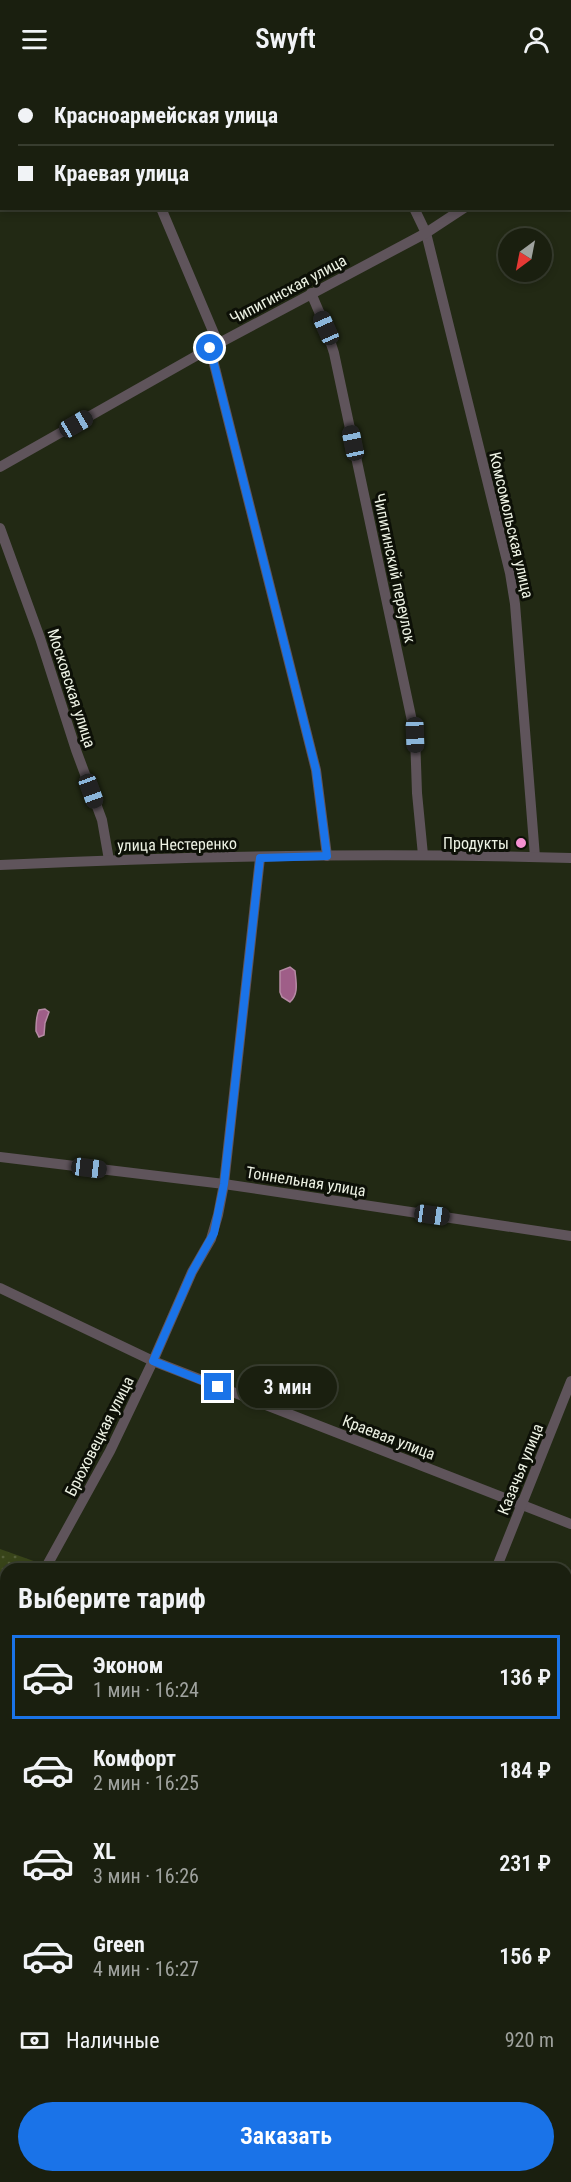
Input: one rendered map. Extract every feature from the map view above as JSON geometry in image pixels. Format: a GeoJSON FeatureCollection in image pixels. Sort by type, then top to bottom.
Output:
{"type":"FeatureCollection","features":[{"type":"Feature","properties":{"kind":"street"},"geometry":{"type":"LineString","coordinates":[[162,210],[214,346],[316,770],[327,856]]}},
{"type":"Feature","properties":{"kind":"street","name":"Комсомольская улица"},"geometry":{"type":"LineString","coordinates":[[415,210],[426,233],[510,573],[515,604],[535,857]]}},
{"type":"Feature","properties":{"kind":"street","name":"Чипигинская улица"},"geometry":{"type":"LineString","coordinates":[[0,467],[214,346],[426,233],[461,210]]}},
{"type":"Feature","properties":{"kind":"street","name":"Чипигинский переулок"},"geometry":{"type":"LineString","coordinates":[[311,293],[334,353],[415,735],[417,793],[423,855]]}},
{"type":"Feature","properties":{"kind":"street","name":"Московская улица"},"geometry":{"type":"LineString","coordinates":[[0,528],[102,820],[109,860]]}},
{"type":"Feature","properties":{"kind":"street","name":"улица Нестеренко"},"geometry":{"type":"LineString","coordinates":[[0,865],[109,860],[327,856],[571,858]]}},
{"type":"Feature","properties":{"kind":"street","name":"Брюховецкая улица"},"geometry":{"type":"LineString","coordinates":[[48,1563],[110,1451],[192,1272],[214,1233],[224,1184],[260,858]]}},
{"type":"Feature","properties":{"kind":"street","name":"Тоннельная улица"},"geometry":{"type":"LineString","coordinates":[[0,1157],[224,1184],[571,1236]]}},
{"type":"Feature","properties":{"kind":"street","name":"Краевая улица"},"geometry":{"type":"LineString","coordinates":[[0,1288],[153,1361],[571,1524]]}},
{"type":"Feature","properties":{"kind":"street","name":"Казачья улица"},"geometry":{"type":"LineString","coordinates":[[498,1563],[571,1381]]}},
{"type":"Feature","properties":{"kind":"green space"},"geometry":{"type":"Polygon","coordinates":[[[0,1549],[39,1563],[0,1563],[0,1549]]]}},
{"type":"Feature","properties":{"kind":"shaded area"},"geometry":{"type":"Polygon","coordinates":[[[290,967],[295,971],[296,988],[295,995],[290,1002],[282,997],[280,992],[280,971],[290,967]]]}},
{"type":"Feature","properties":{"kind":"shaded area"},"geometry":{"type":"Polygon","coordinates":[[[45,1009],[49,1012],[44,1035],[39,1037],[36,1031],[37,1015],[39,1010],[45,1009]]]}},
{"type":"Feature","properties":{"kind":"place","name":"Продукты"},"geometry":{"type":"Point","coordinates":[521,843]}},
{"type":"Feature","properties":{"kind":"route"},"geometry":{"type":"LineString","coordinates":[[210,348],[316,770],[327,856],[260,858],[224,1184],[218,1215],[214,1233],[192,1272],[153,1361],[218,1387]]}}]}
